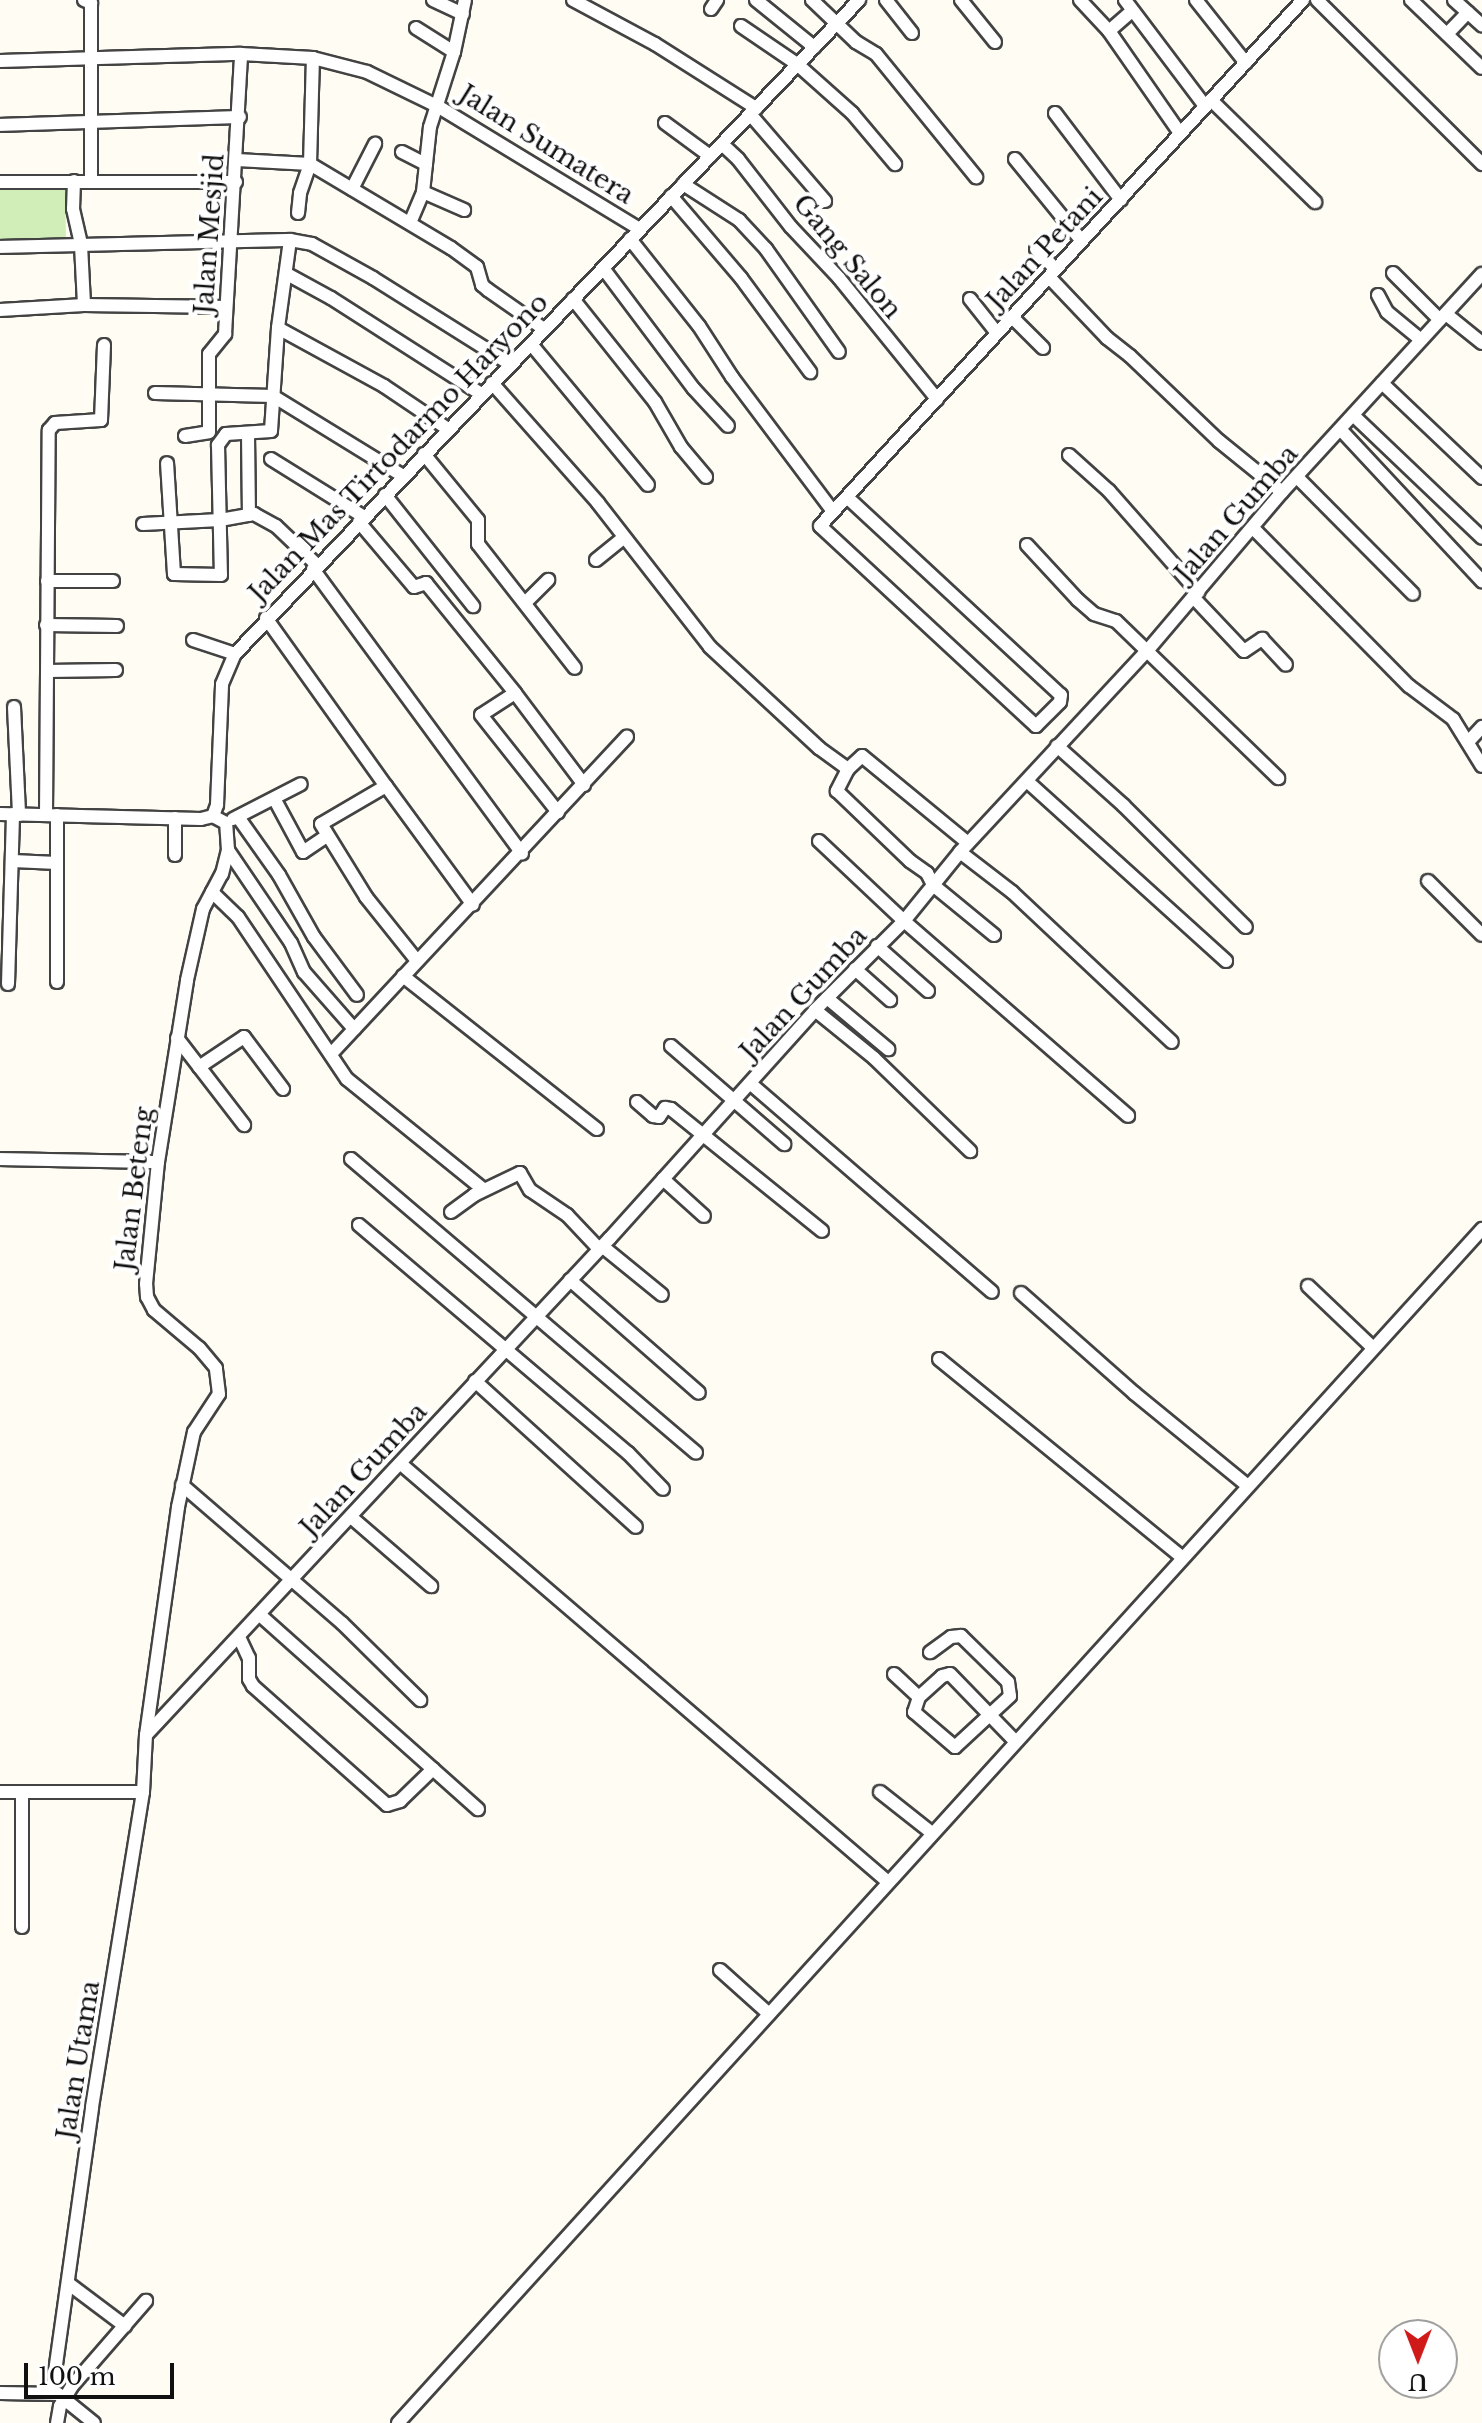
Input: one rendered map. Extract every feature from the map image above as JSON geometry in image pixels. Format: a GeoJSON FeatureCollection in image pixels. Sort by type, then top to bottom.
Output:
{"type":"FeatureCollection","features":[{"type":"Feature","properties":{"kind":"street"},"geometry":{"type":"LineString","coordinates":[[84,0],[91,3],[91,182]]}},
{"type":"Feature","properties":{"kind":"street"},"geometry":{"type":"LineString","coordinates":[[433,0],[463,14]]}},
{"type":"Feature","properties":{"kind":"street","name":"Jalan Sumatera"},"geometry":{"type":"LineString","coordinates":[[465,0],[439,107],[640,229]]}},
{"type":"Feature","properties":{"kind":"street"},"geometry":{"type":"LineString","coordinates":[[573,0],[655,44],[753,111],[825,201]]}},
{"type":"Feature","properties":{"kind":"street"},"geometry":{"type":"LineString","coordinates":[[756,0],[814,47]]}},
{"type":"Feature","properties":{"kind":"street"},"geometry":{"type":"LineString","coordinates":[[812,0],[835,24],[876,54],[976,177]]}},
{"type":"Feature","properties":{"kind":"street","name":"Jalan Mas Tirtodarmo Haryono"},"geometry":{"type":"LineString","coordinates":[[213,816],[217,805],[222,684],[235,654],[266,618],[859,0]]}},
{"type":"Feature","properties":{"kind":"street"},"geometry":{"type":"LineString","coordinates":[[886,0],[912,33]]}},
{"type":"Feature","properties":{"kind":"street"},"geometry":{"type":"LineString","coordinates":[[961,0],[995,42]]}},
{"type":"Feature","properties":{"kind":"street"},"geometry":{"type":"LineString","coordinates":[[1080,0],[1109,31],[1180,133]]}},
{"type":"Feature","properties":{"kind":"street"},"geometry":{"type":"LineString","coordinates":[[1196,0],[1246,63]]}},
{"type":"Feature","properties":{"kind":"street"},"geometry":{"type":"LineString","coordinates":[[1283,0],[1292,12]]}},
{"type":"Feature","properties":{"kind":"street","name":"Jalan Petani"},"geometry":{"type":"LineString","coordinates":[[1050,713],[1036,726],[1032,725],[820,526],[1303,0]]}},
{"type":"Feature","properties":{"kind":"street"},"geometry":{"type":"LineString","coordinates":[[1317,0],[1482,164]]}},
{"type":"Feature","properties":{"kind":"street"},"geometry":{"type":"LineString","coordinates":[[1412,0],[1482,68]]}},
{"type":"Feature","properties":{"kind":"street"},"geometry":{"type":"LineString","coordinates":[[1454,0],[1482,25]]}},
{"type":"Feature","properties":{"kind":"street"},"geometry":{"type":"LineString","coordinates":[[1109,31],[1128,5],[1208,103],[1315,202]]}},
{"type":"Feature","properties":{"kind":"street"},"geometry":{"type":"LineString","coordinates":[[1447,34],[1468,12]]}},
{"type":"Feature","properties":{"kind":"street"},"geometry":{"type":"LineString","coordinates":[[741,26],[797,64],[852,113],[895,164]]}},
{"type":"Feature","properties":{"kind":"street"},"geometry":{"type":"LineString","coordinates":[[416,28],[454,52]]}},
{"type":"Feature","properties":{"kind":"street"},"geometry":{"type":"LineString","coordinates":[[0,61],[241,54],[313,58],[367,72],[439,107],[430,127],[423,192],[410,223]]}},
{"type":"Feature","properties":{"kind":"street","name":"Jalan Mesjid"},"geometry":{"type":"LineString","coordinates":[[185,436],[209,432],[209,354],[223,339],[236,182],[241,54]]}},
{"type":"Feature","properties":{"kind":"street"},"geometry":{"type":"LineString","coordinates":[[298,213],[300,193],[310,164],[313,58]]}},
{"type":"Feature","properties":{"kind":"street"},"geometry":{"type":"LineString","coordinates":[[1055,113],[1121,200]]}},
{"type":"Feature","properties":{"kind":"street"},"geometry":{"type":"LineString","coordinates":[[0,125],[240,117]]}},
{"type":"Feature","properties":{"kind":"street"},"geometry":{"type":"LineString","coordinates":[[665,123],[710,156]]}},
{"type":"Feature","properties":{"kind":"street"},"geometry":{"type":"LineString","coordinates":[[352,189],[375,144]]}},
{"type":"Feature","properties":{"kind":"street","name":"Gang Salon"},"geometry":{"type":"LineString","coordinates":[[722,144],[738,159],[791,227],[839,278],[937,399]]}},
{"type":"Feature","properties":{"kind":"street"},"geometry":{"type":"LineString","coordinates":[[402,152],[426,164]]}},
{"type":"Feature","properties":{"kind":"street"},"geometry":{"type":"LineString","coordinates":[[1015,159],[1081,240]]}},
{"type":"Feature","properties":{"kind":"street"},"geometry":{"type":"LineString","coordinates":[[237,160],[310,164],[477,267],[482,285],[544,329]]}},
{"type":"Feature","properties":{"kind":"street"},"geometry":{"type":"LineString","coordinates":[[74,181],[73,209],[81,245],[84,305]]}},
{"type":"Feature","properties":{"kind":"street"},"geometry":{"type":"LineString","coordinates":[[0,182],[236,182]]}},
{"type":"Feature","properties":{"kind":"street"},"geometry":{"type":"LineString","coordinates":[[683,184],[739,220],[766,249],[839,352]]}},
{"type":"Feature","properties":{"kind":"street"},"geometry":{"type":"LineString","coordinates":[[423,192],[464,210]]}},
{"type":"Feature","properties":{"kind":"street"},"geometry":{"type":"LineString","coordinates":[[671,196],[741,278],[810,372]]}},
{"type":"Feature","properties":{"kind":"street"},"geometry":{"type":"LineString","coordinates":[[630,239],[699,326],[732,377],[832,510]]}},
{"type":"Feature","properties":{"kind":"street"},"geometry":{"type":"LineString","coordinates":[[0,247],[229,240],[290,240],[312,244],[373,278],[510,364]]}},
{"type":"Feature","properties":{"kind":"street"},"geometry":{"type":"LineString","coordinates":[[167,463],[174,574],[219,575],[223,573],[219,439],[226,434],[248,435],[271,431],[278,328],[290,240]]}},
{"type":"Feature","properties":{"kind":"street"},"geometry":{"type":"LineString","coordinates":[[1036,249],[1052,274],[1107,338],[1219,441],[1282,492]]}},
{"type":"Feature","properties":{"kind":"street"},"geometry":{"type":"LineString","coordinates":[[603,268],[694,389],[728,426]]}},
{"type":"Feature","properties":{"kind":"street"},"geometry":{"type":"LineString","coordinates":[[1393,273],[1443,317],[1482,343]]}},
{"type":"Feature","properties":{"kind":"street"},"geometry":{"type":"LineString","coordinates":[[287,274],[331,298],[481,394]]}},
{"type":"Feature","properties":{"kind":"street","name":"Jalan Gumba"},"geometry":{"type":"LineString","coordinates":[[146,1735],[705,1135],[815,1010],[904,921],[964,848],[1147,651],[1282,492],[1482,274]]}},
{"type":"Feature","properties":{"kind":"street"},"geometry":{"type":"LineString","coordinates":[[1378,295],[1387,312],[1421,340]]}},
{"type":"Feature","properties":{"kind":"street"},"geometry":{"type":"LineString","coordinates":[[573,299],[660,410],[681,447],[706,477]]}},
{"type":"Feature","properties":{"kind":"street"},"geometry":{"type":"LineString","coordinates":[[970,299],[997,333]]}},
{"type":"Feature","properties":{"kind":"street"},"geometry":{"type":"LineString","coordinates":[[0,310],[84,305],[225,307]]}},
{"type":"Feature","properties":{"kind":"street"},"geometry":{"type":"LineString","coordinates":[[1012,317],[1043,348]]}},
{"type":"Feature","properties":{"kind":"street"},"geometry":{"type":"LineString","coordinates":[[278,328],[384,386],[448,429]]}},
{"type":"Feature","properties":{"kind":"street"},"geometry":{"type":"LineString","coordinates":[[531,344],[648,485]]}},
{"type":"Feature","properties":{"kind":"street"},"geometry":{"type":"LineString","coordinates":[[57,982],[57,863],[52,815],[46,625],[50,427],[55,423],[101,420],[104,345]]}},
{"type":"Feature","properties":{"kind":"street"},"geometry":{"type":"LineString","coordinates":[[492,383],[598,503],[710,647],[819,748],[848,769]]}},
{"type":"Feature","properties":{"kind":"street"},"geometry":{"type":"LineString","coordinates":[[1382,383],[1482,478]]}},
{"type":"Feature","properties":{"kind":"street"},"geometry":{"type":"LineString","coordinates":[[155,393],[273,396],[403,476]]}},
{"type":"Feature","properties":{"kind":"street"},"geometry":{"type":"LineString","coordinates":[[1353,415],[1482,538]]}},
{"type":"Feature","properties":{"kind":"street"},"geometry":{"type":"LineString","coordinates":[[1341,430],[1482,581]]}},
{"type":"Feature","properties":{"kind":"street"},"geometry":{"type":"LineString","coordinates":[[248,435],[249,515]]}},
{"type":"Feature","properties":{"kind":"street"},"geometry":{"type":"LineString","coordinates":[[424,454],[478,520],[478,544],[575,668]]}},
{"type":"Feature","properties":{"kind":"street"},"geometry":{"type":"LineString","coordinates":[[1069,455],[1109,491],[1244,651],[1262,639],[1286,665]]}},
{"type":"Feature","properties":{"kind":"street"},"geometry":{"type":"LineString","coordinates":[[271,459],[361,520],[414,587],[426,583],[584,785]]}},
{"type":"Feature","properties":{"kind":"street"},"geometry":{"type":"LineString","coordinates":[[1298,478],[1413,594]]}},
{"type":"Feature","properties":{"kind":"street"},"geometry":{"type":"LineString","coordinates":[[385,495],[473,606]]}},
{"type":"Feature","properties":{"kind":"street"},"geometry":{"type":"LineString","coordinates":[[848,498],[1061,695],[1050,713],[1068,733]]}},
{"type":"Feature","properties":{"kind":"street"},"geometry":{"type":"LineString","coordinates":[[143,524],[220,520],[249,515],[276,526],[315,567],[522,853]]}},
{"type":"Feature","properties":{"kind":"street"},"geometry":{"type":"LineString","coordinates":[[1253,528],[1409,686],[1453,719],[1482,766]]}},
{"type":"Feature","properties":{"kind":"street"},"geometry":{"type":"LineString","coordinates":[[596,560],[623,538]]}},
{"type":"Feature","properties":{"kind":"street"},"geometry":{"type":"LineString","coordinates":[[1027,545],[1086,607],[1102,618],[1116,621],[1278,778]]}},
{"type":"Feature","properties":{"kind":"street"},"geometry":{"type":"LineString","coordinates":[[525,603],[548,580]]}},
{"type":"Feature","properties":{"kind":"street"},"geometry":{"type":"LineString","coordinates":[[47,581],[113,581]]}},
{"type":"Feature","properties":{"kind":"street"},"geometry":{"type":"LineString","coordinates":[[266,618],[473,905]]}},
{"type":"Feature","properties":{"kind":"street"},"geometry":{"type":"LineString","coordinates":[[46,625],[117,626]]}},
{"type":"Feature","properties":{"kind":"street"},"geometry":{"type":"LineString","coordinates":[[193,640],[235,654]]}},
{"type":"Feature","properties":{"kind":"street"},"geometry":{"type":"LineString","coordinates":[[47,671],[116,670]]}},
{"type":"Feature","properties":{"kind":"street"},"geometry":{"type":"LineString","coordinates":[[515,693],[481,715],[558,812]]}},
{"type":"Feature","properties":{"kind":"street"},"geometry":{"type":"LineString","coordinates":[[8,984],[14,707]]}},
{"type":"Feature","properties":{"kind":"street"},"geometry":{"type":"LineString","coordinates":[[1468,742],[1482,727]]}},
{"type":"Feature","properties":{"kind":"street"},"geometry":{"type":"LineString","coordinates":[[331,1054],[522,853],[627,737]]}},
{"type":"Feature","properties":{"kind":"street"},"geometry":{"type":"LineString","coordinates":[[1057,746],[1123,805],[1246,927]]}},
{"type":"Feature","properties":{"kind":"street"},"geometry":{"type":"LineString","coordinates":[[994,935],[933,885],[927,873],[910,861],[837,791],[848,769],[862,756],[1172,1042]]}},
{"type":"Feature","properties":{"kind":"street"},"geometry":{"type":"LineString","coordinates":[[1028,782],[1226,961]]}},
{"type":"Feature","properties":{"kind":"street"},"geometry":{"type":"LineString","coordinates":[[10,814],[213,816],[232,820],[301,784]]}},
{"type":"Feature","properties":{"kind":"street"},"geometry":{"type":"LineString","coordinates":[[386,786],[321,824],[366,897],[417,961]]}},
{"type":"Feature","properties":{"kind":"street"},"geometry":{"type":"LineString","coordinates":[[275,800],[303,852],[327,836]]}},
{"type":"Feature","properties":{"kind":"street"},"geometry":{"type":"LineString","coordinates":[[175,818],[175,855]]}},
{"type":"Feature","properties":{"kind":"street"},"geometry":{"type":"LineString","coordinates":[[232,820],[279,875],[314,937],[357,995]]}},
{"type":"Feature","properties":{"kind":"street","name":"Jalan Beteng"},"geometry":{"type":"LineString","coordinates":[[146,1735],[182,1485],[194,1432],[219,1394],[220,1379],[199,1348],[154,1310],[147,1297],[158,1162],[196,937],[228,850],[232,820]]}},
{"type":"Feature","properties":{"kind":"street"},"geometry":{"type":"LineString","coordinates":[[819,841],[904,921],[1128,1116]]}},
{"type":"Feature","properties":{"kind":"street"},"geometry":{"type":"LineString","coordinates":[[228,850],[291,943],[304,972],[354,1029]]}},
{"type":"Feature","properties":{"kind":"street"},"geometry":{"type":"LineString","coordinates":[[13,861],[57,863]]}},
{"type":"Feature","properties":{"kind":"street"},"geometry":{"type":"LineString","coordinates":[[1428,881],[1482,935]]}},
{"type":"Feature","properties":{"kind":"street"},"geometry":{"type":"LineString","coordinates":[[212,892],[238,917],[347,1079],[484,1190]]}},
{"type":"Feature","properties":{"kind":"street"},"geometry":{"type":"LineString","coordinates":[[877,946],[928,991]]}},
{"type":"Feature","properties":{"kind":"street"},"geometry":{"type":"LineString","coordinates":[[855,969],[890,1000]]}},
{"type":"Feature","properties":{"kind":"street"},"geometry":{"type":"LineString","coordinates":[[403,976],[597,1129]]}},
{"type":"Feature","properties":{"kind":"street"},"geometry":{"type":"LineString","coordinates":[[827,998],[888,1049]]}},
{"type":"Feature","properties":{"kind":"street"},"geometry":{"type":"LineString","coordinates":[[815,1010],[874,1058],[970,1151]]}},
{"type":"Feature","properties":{"kind":"street"},"geometry":{"type":"LineString","coordinates":[[199,1067],[244,1037],[283,1089]]}},
{"type":"Feature","properties":{"kind":"street"},"geometry":{"type":"LineString","coordinates":[[177,1038],[244,1125]]}},
{"type":"Feature","properties":{"kind":"street"},"geometry":{"type":"LineString","coordinates":[[671,1046],[784,1144]]}},
{"type":"Feature","properties":{"kind":"street"},"geometry":{"type":"LineString","coordinates":[[751,1084],[992,1292]]}},
{"type":"Feature","properties":{"kind":"street"},"geometry":{"type":"LineString","coordinates":[[637,1102],[653,1116],[659,1117],[665,1108],[671,1109],[822,1231]]}},
{"type":"Feature","properties":{"kind":"street"},"geometry":{"type":"LineString","coordinates":[[0,1159],[158,1162]]}},
{"type":"Feature","properties":{"kind":"street"},"geometry":{"type":"LineString","coordinates":[[351,1159],[696,1453]]}},
{"type":"Feature","properties":{"kind":"street"},"geometry":{"type":"LineString","coordinates":[[451,1212],[484,1190],[520,1173],[530,1190],[567,1215],[600,1247],[662,1295]]}},
{"type":"Feature","properties":{"kind":"street"},"geometry":{"type":"LineString","coordinates":[[663,1179],[704,1216]]}},
{"type":"Feature","properties":{"kind":"street"},"geometry":{"type":"LineString","coordinates":[[359,1225],[628,1453],[663,1489]]}},
{"type":"Feature","properties":{"kind":"street"},"geometry":{"type":"LineString","coordinates":[[398,2423],[1482,1229]]}},
{"type":"Feature","properties":{"kind":"street"},"geometry":{"type":"LineString","coordinates":[[570,1280],[699,1393]]}},
{"type":"Feature","properties":{"kind":"street"},"geometry":{"type":"LineString","coordinates":[[1308,1286],[1373,1348]]}},
{"type":"Feature","properties":{"kind":"street"},"geometry":{"type":"LineString","coordinates":[[1021,1293],[1134,1393],[1247,1485]]}},
{"type":"Feature","properties":{"kind":"street"},"geometry":{"type":"LineString","coordinates":[[939,1359],[1182,1557]]}},
{"type":"Feature","properties":{"kind":"street"},"geometry":{"type":"LineString","coordinates":[[475,1381],[636,1527]]}},
{"type":"Feature","properties":{"kind":"street"},"geometry":{"type":"LineString","coordinates":[[401,1464],[888,1882]]}},
{"type":"Feature","properties":{"kind":"street"},"geometry":{"type":"LineString","coordinates":[[182,1485],[388,1666],[420,1700]]}},
{"type":"Feature","properties":{"kind":"street"},"geometry":{"type":"LineString","coordinates":[[351,1517],[431,1586]]}},
{"type":"Feature","properties":{"kind":"street"},"geometry":{"type":"LineString","coordinates":[[260,1615],[478,1809]]}},
{"type":"Feature","properties":{"kind":"street"},"geometry":{"type":"LineString","coordinates":[[930,1652],[951,1637],[961,1636],[1008,1682],[1010,1696],[988,1714],[955,1747],[914,1712],[919,1697],[942,1676],[950,1674],[988,1714],[1015,1741]]}},
{"type":"Feature","properties":{"kind":"street"},"geometry":{"type":"LineString","coordinates":[[239,1637],[249,1658],[249,1679],[253,1686],[387,1805],[400,1801],[433,1769]]}},
{"type":"Feature","properties":{"kind":"street"},"geometry":{"type":"LineString","coordinates":[[894,1674],[919,1697]]}},
{"type":"Feature","properties":{"kind":"street","name":"Jalan Utama"},"geometry":{"type":"LineString","coordinates":[[57,2423],[69,2284],[92,2107],[143,1792],[146,1735]]}},
{"type":"Feature","properties":{"kind":"street"},"geometry":{"type":"LineString","coordinates":[[0,1792],[143,1792]]}},
{"type":"Feature","properties":{"kind":"street"},"geometry":{"type":"LineString","coordinates":[[22,1792],[22,1927]]}},
{"type":"Feature","properties":{"kind":"street"},"geometry":{"type":"LineString","coordinates":[[880,1792],[932,1833]]}},
{"type":"Feature","properties":{"kind":"street"},"geometry":{"type":"LineString","coordinates":[[720,1970],[769,2014]]}},
{"type":"Feature","properties":{"kind":"street"},"geometry":{"type":"LineString","coordinates":[[69,2284],[125,2326]]}},
{"type":"Feature","properties":{"kind":"street"},"geometry":{"type":"LineString","coordinates":[[58,2395],[146,2301]]}},
{"type":"Feature","properties":{"kind":"street"},"geometry":{"type":"LineString","coordinates":[[0,2393],[58,2395],[94,2423]]}},
{"type":"Feature","properties":{"kind":"green space"},"geometry":{"type":"Polygon","coordinates":[[[65,183],[66,242],[0,243],[0,184],[65,183]]]}}]}
